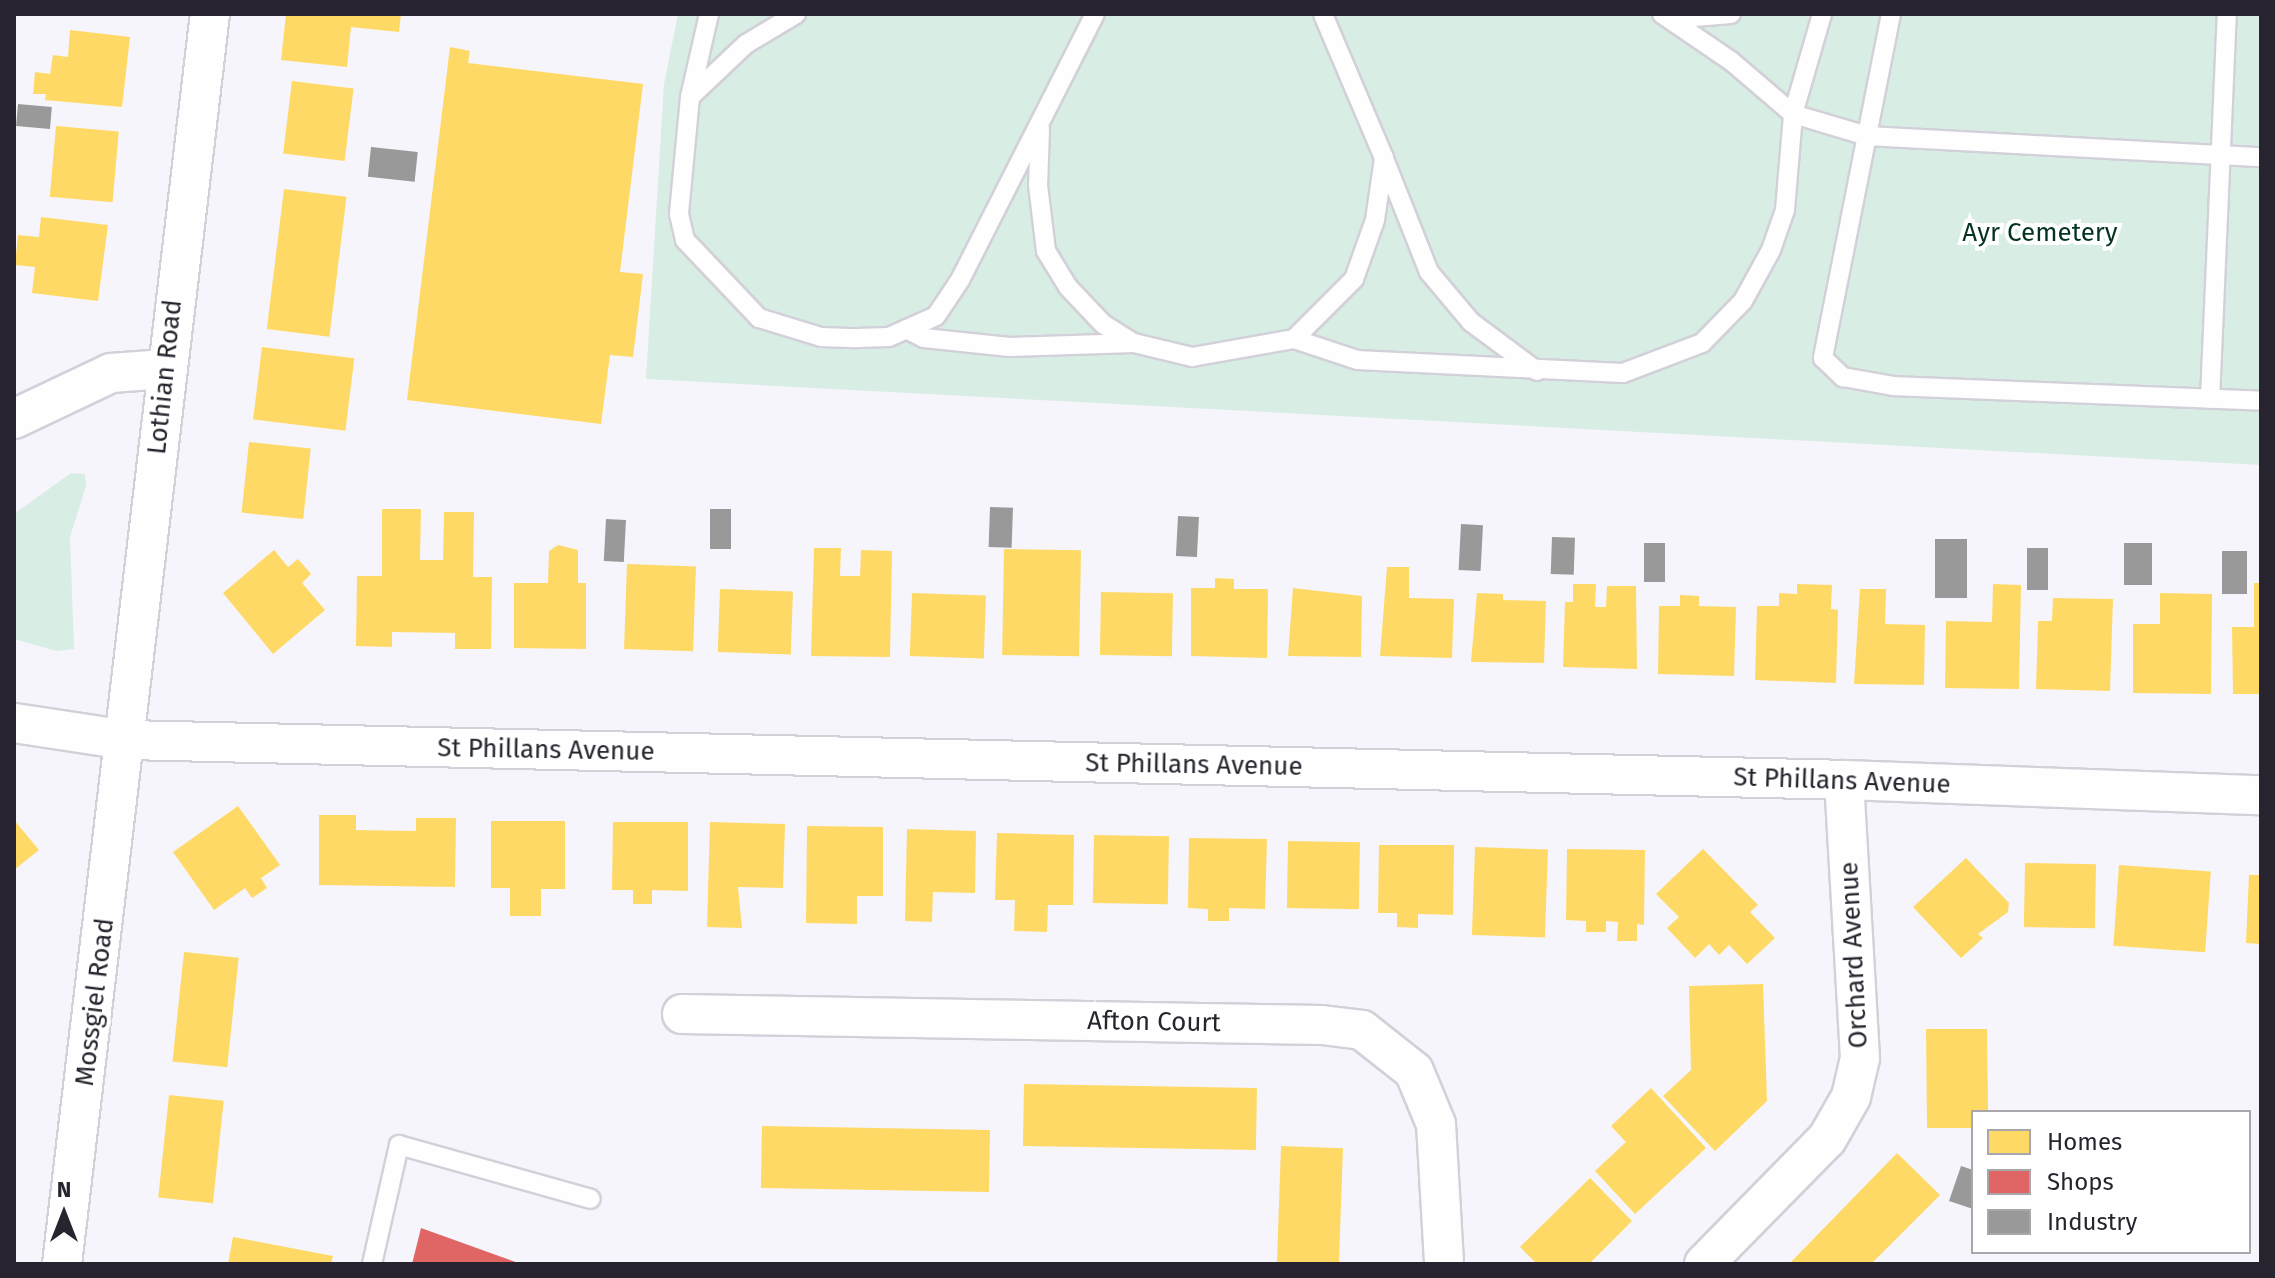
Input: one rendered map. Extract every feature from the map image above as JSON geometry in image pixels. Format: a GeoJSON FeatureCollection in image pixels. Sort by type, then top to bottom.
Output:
{"type":"FeatureCollection","features":[{"type":"Feature","properties":{"kind":"street","name":"Lothian Road"},"geometry":{"type":"LineString","coordinates":[[127,740],[165,369],[210,14]]}},
{"type":"Feature","properties":{"kind":"street"},"geometry":{"type":"LineString","coordinates":[[14,419],[111,373],[165,369]]}},
{"type":"Feature","properties":{"kind":"street","name":"St Phillans Avenue"},"geometry":{"type":"LineString","coordinates":[[14,723],[127,740],[1844,780],[2261,795]]}},
{"type":"Feature","properties":{"kind":"street","name":"Mossgiel Road"},"geometry":{"type":"LineString","coordinates":[[62,1264],[127,740]]}},
{"type":"Feature","properties":{"kind":"street","name":"Orchard Avenue"},"geometry":{"type":"LineString","coordinates":[[1704,1264],[1827,1139],[1851,1097],[1860,1058],[1844,780]]}},
{"type":"Feature","properties":{"kind":"street","name":"Afton Court"},"geometry":{"type":"LineString","coordinates":[[682,1014],[1306,1024],[1362,1030],[1414,1071],[1436,1124],[1444,1264]]}},
{"type":"Feature","properties":{"kind":"lane"},"geometry":{"type":"LineString","coordinates":[[709,14],[690,97],[679,214],[685,240],[719,282],[759,318],[821,337],[889,337],[936,316],[960,280],[1095,14]]}},
{"type":"Feature","properties":{"kind":"lane"},"geometry":{"type":"LineString","coordinates":[[690,97],[746,44],[796,14]]}},
{"type":"Feature","properties":{"kind":"lane"},"geometry":{"type":"LineString","coordinates":[[1323,14],[1429,272],[1471,322],[1537,371]]}},
{"type":"Feature","properties":{"kind":"lane"},"geometry":{"type":"LineString","coordinates":[[1667,16],[1731,14]]}},
{"type":"Feature","properties":{"kind":"lane"},"geometry":{"type":"LineString","coordinates":[[906,329],[924,338],[1010,347],[1134,343],[1192,357],[1294,339],[1357,360],[1623,373],[1702,343],[1743,301],[1771,250],[1785,210],[1793,114],[1822,14]]}},
{"type":"Feature","properties":{"kind":"lane"},"geometry":{"type":"LineString","coordinates":[[1891,14],[1823,358],[1843,377],[1894,386],[2261,401]]}},
{"type":"Feature","properties":{"kind":"lane"},"geometry":{"type":"LineString","coordinates":[[2210,399],[2227,14]]}},
{"type":"Feature","properties":{"kind":"lane"},"geometry":{"type":"LineString","coordinates":[[1667,16],[1793,114],[1867,136],[2261,157]]}},
{"type":"Feature","properties":{"kind":"lane"},"geometry":{"type":"LineString","coordinates":[[1040,124],[1038,185],[1046,251],[1085,306],[1103,324],[1134,343]]}},
{"type":"Feature","properties":{"kind":"lane"},"geometry":{"type":"LineString","coordinates":[[1294,339],[1354,279],[1375,220],[1384,158]]}},
{"type":"Feature","properties":{"kind":"lane"},"geometry":{"type":"LineString","coordinates":[[372,1264],[399,1145],[591,1199]]}},
{"type":"Feature","properties":{"kind":"green space","name":"Ayr Cemetery"},"geometry":{"type":"Polygon","coordinates":[[[678,14],[2261,14],[2261,465],[646,379],[664,84],[678,14]]]}},
{"type":"Feature","properties":{"kind":"green space"},"geometry":{"type":"Polygon","coordinates":[[[71,473],[85,474],[86,486],[70,537],[74,649],[57,651],[14,639],[14,514],[71,473]]]}},
{"type":"Feature","properties":{"kind":"building: Homes"},"geometry":{"type":"Polygon","coordinates":[[[286,14],[401,14],[399,32],[351,27],[347,67],[281,60],[286,14]]]}},
{"type":"Feature","properties":{"kind":"building: Homes"},"geometry":{"type":"Polygon","coordinates":[[[70,30],[130,37],[122,107],[45,100],[46,94],[33,94],[35,72],[50,74],[53,55],[68,57],[70,30]]]}},
{"type":"Feature","properties":{"kind":"building: Homes"},"geometry":{"type":"Polygon","coordinates":[[[450,47],[470,51],[468,63],[643,84],[620,272],[643,274],[633,357],[610,355],[601,424],[407,400],[450,47]]]}},
{"type":"Feature","properties":{"kind":"building: Homes"},"geometry":{"type":"Polygon","coordinates":[[[292,81],[354,89],[345,161],[283,153],[292,81]]]}},
{"type":"Feature","properties":{"kind":"building: Homes"},"geometry":{"type":"Polygon","coordinates":[[[56,126],[119,131],[113,202],[50,197],[56,126]]]}},
{"type":"Feature","properties":{"kind":"building: Homes"},"geometry":{"type":"Polygon","coordinates":[[[284,189],[347,197],[329,337],[267,329],[284,189]]]}},
{"type":"Feature","properties":{"kind":"building: Homes"},"geometry":{"type":"Polygon","coordinates":[[[41,217],[108,225],[98,301],[32,293],[35,267],[15,265],[18,235],[39,237],[41,217]]]}},
{"type":"Feature","properties":{"kind":"building: Homes"},"geometry":{"type":"Polygon","coordinates":[[[262,347],[354,358],[345,431],[253,419],[262,347]]]}},
{"type":"Feature","properties":{"kind":"building: Homes"},"geometry":{"type":"Polygon","coordinates":[[[249,442],[311,448],[303,519],[242,513],[249,442]]]}},
{"type":"Feature","properties":{"kind":"building: Homes"},"geometry":{"type":"Polygon","coordinates":[[[382,509],[421,509],[420,560],[443,560],[444,512],[474,512],[473,577],[492,577],[491,649],[455,649],[455,633],[392,632],[392,647],[356,646],[357,576],[382,576],[382,509]]]}},
{"type":"Feature","properties":{"kind":"building: Homes"},"geometry":{"type":"Polygon","coordinates":[[[558,545],[578,550],[578,583],[586,583],[586,649],[514,648],[514,583],[548,583],[549,551],[558,545]]]}},
{"type":"Feature","properties":{"kind":"building: Homes"},"geometry":{"type":"Polygon","coordinates":[[[814,548],[841,548],[840,576],[860,576],[861,550],[892,551],[890,657],[811,656],[814,548]]]}},
{"type":"Feature","properties":{"kind":"building: Homes"},"geometry":{"type":"Polygon","coordinates":[[[1004,549],[1081,550],[1079,656],[1002,655],[1004,549]]]}},
{"type":"Feature","properties":{"kind":"building: Homes"},"geometry":{"type":"Polygon","coordinates":[[[274,550],[288,567],[298,559],[311,574],[302,583],[325,610],[273,654],[223,593],[274,550]]]}},
{"type":"Feature","properties":{"kind":"building: Homes"},"geometry":{"type":"Polygon","coordinates":[[[627,564],[696,566],[693,651],[624,649],[627,564]]]}},
{"type":"Feature","properties":{"kind":"building: Homes"},"geometry":{"type":"Polygon","coordinates":[[[1387,567],[1409,567],[1409,598],[1454,599],[1452,658],[1380,656],[1387,567]]]}},
{"type":"Feature","properties":{"kind":"building: Homes"},"geometry":{"type":"Polygon","coordinates":[[[1215,578],[1234,579],[1234,589],[1268,589],[1267,658],[1191,656],[1191,588],[1215,588],[1215,578]]]}},
{"type":"Feature","properties":{"kind":"building: Homes"},"geometry":{"type":"Polygon","coordinates":[[[2254,583],[2261,583],[2261,694],[2233,694],[2232,627],[2254,627],[2254,583]]]}},
{"type":"Feature","properties":{"kind":"building: Homes"},"geometry":{"type":"Polygon","coordinates":[[[1573,584],[1596,584],[1595,607],[1606,607],[1607,586],[1636,586],[1637,669],[1563,667],[1565,602],[1573,602],[1573,584]]]}},
{"type":"Feature","properties":{"kind":"building: Homes"},"geometry":{"type":"Polygon","coordinates":[[[1797,584],[1832,585],[1831,609],[1838,610],[1836,683],[1755,680],[1757,606],[1779,606],[1779,593],[1797,594],[1797,584]]]}},
{"type":"Feature","properties":{"kind":"building: Homes"},"geometry":{"type":"Polygon","coordinates":[[[1993,584],[2021,585],[2019,689],[1945,688],[1946,621],[1992,622],[1993,584]]]}},
{"type":"Feature","properties":{"kind":"building: Homes"},"geometry":{"type":"Polygon","coordinates":[[[1293,588],[1362,596],[1361,657],[1288,656],[1293,588]]]}},
{"type":"Feature","properties":{"kind":"building: Homes"},"geometry":{"type":"Polygon","coordinates":[[[720,589],[793,592],[791,655],[718,652],[720,589]]]}},
{"type":"Feature","properties":{"kind":"building: Homes"},"geometry":{"type":"Polygon","coordinates":[[[1860,589],[1886,589],[1885,624],[1925,625],[1924,685],[1854,684],[1860,589]]]}},
{"type":"Feature","properties":{"kind":"building: Homes"},"geometry":{"type":"Polygon","coordinates":[[[1101,592],[1173,593],[1172,656],[1100,655],[1101,592]]]}},
{"type":"Feature","properties":{"kind":"building: Homes"},"geometry":{"type":"Polygon","coordinates":[[[912,593],[986,596],[984,659],[910,656],[912,593]]]}},
{"type":"Feature","properties":{"kind":"building: Homes"},"geometry":{"type":"Polygon","coordinates":[[[1477,593],[1503,594],[1503,600],[1546,601],[1544,663],[1471,662],[1477,593]]]}},
{"type":"Feature","properties":{"kind":"building: Homes"},"geometry":{"type":"Polygon","coordinates":[[[2160,593],[2212,594],[2211,694],[2133,693],[2133,624],[2160,624],[2160,593]]]}},
{"type":"Feature","properties":{"kind":"building: Homes"},"geometry":{"type":"Polygon","coordinates":[[[1680,595],[1699,596],[1699,606],[1736,607],[1734,676],[1658,674],[1659,606],[1680,606],[1680,595]]]}},
{"type":"Feature","properties":{"kind":"building: Homes"},"geometry":{"type":"Polygon","coordinates":[[[2053,598],[2113,599],[2110,691],[2036,689],[2038,621],[2052,621],[2053,598]]]}},
{"type":"Feature","properties":{"kind":"building: Homes"},"geometry":{"type":"Polygon","coordinates":[[[238,806],[280,865],[261,878],[267,888],[252,898],[245,888],[214,910],[173,852],[238,806]]]}},
{"type":"Feature","properties":{"kind":"building: Homes"},"geometry":{"type":"Polygon","coordinates":[[[319,815],[356,815],[356,830],[416,831],[416,818],[456,818],[455,887],[319,885],[319,815]]]}},
{"type":"Feature","properties":{"kind":"building: Homes"},"geometry":{"type":"Polygon","coordinates":[[[14,820],[39,850],[14,870],[14,820]]]}},
{"type":"Feature","properties":{"kind":"building: Homes"},"geometry":{"type":"Polygon","coordinates":[[[491,821],[565,821],[565,889],[541,889],[541,916],[510,916],[510,888],[491,888],[491,821]]]}},
{"type":"Feature","properties":{"kind":"building: Homes"},"geometry":{"type":"Polygon","coordinates":[[[613,822],[688,822],[688,891],[652,890],[652,904],[633,904],[633,890],[612,890],[613,822]]]}},
{"type":"Feature","properties":{"kind":"building: Homes"},"geometry":{"type":"Polygon","coordinates":[[[710,822],[785,824],[783,888],[738,887],[742,928],[707,927],[710,822]]]}},
{"type":"Feature","properties":{"kind":"building: Homes"},"geometry":{"type":"Polygon","coordinates":[[[807,826],[883,827],[883,896],[857,896],[857,924],[806,923],[807,826]]]}},
{"type":"Feature","properties":{"kind":"building: Homes"},"geometry":{"type":"Polygon","coordinates":[[[907,829],[976,831],[975,893],[933,892],[932,922],[905,921],[907,829]]]}},
{"type":"Feature","properties":{"kind":"building: Homes"},"geometry":{"type":"Polygon","coordinates":[[[997,833],[1074,835],[1073,905],[1048,905],[1047,932],[1014,931],[1015,900],[995,900],[997,833]]]}},
{"type":"Feature","properties":{"kind":"building: Homes"},"geometry":{"type":"Polygon","coordinates":[[[1094,835],[1169,836],[1168,904],[1093,903],[1094,835]]]}},
{"type":"Feature","properties":{"kind":"building: Homes"},"geometry":{"type":"Polygon","coordinates":[[[1189,838],[1267,839],[1265,909],[1229,908],[1229,921],[1208,921],[1208,909],[1188,908],[1189,838]]]}},
{"type":"Feature","properties":{"kind":"building: Homes"},"geometry":{"type":"Polygon","coordinates":[[[1288,841],[1360,842],[1359,909],[1287,908],[1288,841]]]}},
{"type":"Feature","properties":{"kind":"building: Homes"},"geometry":{"type":"Polygon","coordinates":[[[1379,845],[1454,845],[1453,915],[1418,914],[1418,928],[1397,927],[1397,913],[1378,913],[1379,845]]]}},
{"type":"Feature","properties":{"kind":"building: Homes"},"geometry":{"type":"Polygon","coordinates":[[[1475,847],[1548,850],[1545,937],[1472,935],[1475,847]]]}},
{"type":"Feature","properties":{"kind":"building: Homes"},"geometry":{"type":"Polygon","coordinates":[[[1567,849],[1645,850],[1644,925],[1637,924],[1637,941],[1617,941],[1618,922],[1606,921],[1606,932],[1586,932],[1586,921],[1566,920],[1567,849]]]}},
{"type":"Feature","properties":{"kind":"building: Homes"},"geometry":{"type":"Polygon","coordinates":[[[1703,849],[1758,905],[1750,912],[1775,938],[1747,964],[1729,945],[1719,955],[1709,944],[1695,958],[1667,928],[1679,917],[1656,894],[1703,849]]]}},
{"type":"Feature","properties":{"kind":"building: Homes"},"geometry":{"type":"Polygon","coordinates":[[[1966,858],[2009,903],[2008,912],[1978,934],[1983,938],[1961,958],[1913,907],[1966,858]]]}},
{"type":"Feature","properties":{"kind":"building: Homes"},"geometry":{"type":"Polygon","coordinates":[[[2025,863],[2096,864],[2095,928],[2024,927],[2025,863]]]}},
{"type":"Feature","properties":{"kind":"building: Homes"},"geometry":{"type":"Polygon","coordinates":[[[2119,865],[2211,871],[2205,952],[2113,946],[2119,865]]]}},
{"type":"Feature","properties":{"kind":"building: Homes"},"geometry":{"type":"Polygon","coordinates":[[[2249,875],[2261,875],[2261,944],[2246,943],[2249,875]]]}},
{"type":"Feature","properties":{"kind":"building: Homes"},"geometry":{"type":"Polygon","coordinates":[[[184,952],[239,958],[227,1067],[173,1061],[184,952]]]}},
{"type":"Feature","properties":{"kind":"building: Homes"},"geometry":{"type":"Polygon","coordinates":[[[1763,984],[1767,1101],[1715,1151],[1663,1096],[1691,1070],[1689,986],[1763,984]]]}},
{"type":"Feature","properties":{"kind":"building: Homes"},"geometry":{"type":"Polygon","coordinates":[[[1926,1029],[1987,1029],[1988,1110],[1971,1110],[1971,1128],[1927,1128],[1926,1029]]]}},
{"type":"Feature","properties":{"kind":"building: Homes"},"geometry":{"type":"Polygon","coordinates":[[[1024,1084],[1257,1088],[1256,1150],[1023,1146],[1024,1084]]]}},
{"type":"Feature","properties":{"kind":"building: Homes"},"geometry":{"type":"Polygon","coordinates":[[[1651,1088],[1706,1148],[1635,1214],[1595,1171],[1626,1142],[1611,1126],[1651,1088]]]}},
{"type":"Feature","properties":{"kind":"building: Homes"},"geometry":{"type":"Polygon","coordinates":[[[169,1095],[224,1101],[213,1203],[158,1197],[169,1095]]]}},
{"type":"Feature","properties":{"kind":"building: Homes"},"geometry":{"type":"Polygon","coordinates":[[[762,1126],[990,1130],[989,1192],[761,1188],[762,1126]]]}},
{"type":"Feature","properties":{"kind":"building: Homes"},"geometry":{"type":"Polygon","coordinates":[[[1281,1146],[1343,1148],[1339,1264],[1277,1264],[1281,1146]]]}},
{"type":"Feature","properties":{"kind":"building: Homes"},"geometry":{"type":"Polygon","coordinates":[[[1897,1153],[1940,1195],[1871,1264],[1789,1264],[1897,1153]]]}},
{"type":"Feature","properties":{"kind":"building: Homes"},"geometry":{"type":"Polygon","coordinates":[[[1590,1178],[1632,1221],[1589,1264],[1537,1264],[1520,1247],[1590,1178]]]}},
{"type":"Feature","properties":{"kind":"building: Homes"},"geometry":{"type":"Polygon","coordinates":[[[233,1237],[333,1256],[331,1264],[228,1264],[233,1237]]]}},
{"type":"Feature","properties":{"kind":"building: Shops"},"geometry":{"type":"Polygon","coordinates":[[[421,1228],[521,1264],[412,1264],[421,1228]]]}},
{"type":"Feature","properties":{"kind":"building: Industry"},"geometry":{"type":"Polygon","coordinates":[[[18,104],[52,107],[50,129],[16,126],[18,104]]]}},
{"type":"Feature","properties":{"kind":"building: Industry"},"geometry":{"type":"Polygon","coordinates":[[[371,147],[418,152],[415,182],[368,177],[371,147]]]}},
{"type":"Feature","properties":{"kind":"building: Industry"},"geometry":{"type":"Polygon","coordinates":[[[990,507],[1013,508],[1012,548],[989,547],[990,507]]]}},
{"type":"Feature","properties":{"kind":"building: Industry"},"geometry":{"type":"Polygon","coordinates":[[[710,509],[731,509],[731,549],[710,549],[710,509]]]}},
{"type":"Feature","properties":{"kind":"building: Industry"},"geometry":{"type":"Polygon","coordinates":[[[1178,516],[1199,517],[1197,557],[1176,556],[1178,516]]]}},
{"type":"Feature","properties":{"kind":"building: Industry"},"geometry":{"type":"Polygon","coordinates":[[[606,519],[626,520],[624,562],[604,561],[606,519]]]}},
{"type":"Feature","properties":{"kind":"building: Industry"},"geometry":{"type":"Polygon","coordinates":[[[1461,524],[1483,525],[1481,571],[1459,570],[1461,524]]]}},
{"type":"Feature","properties":{"kind":"building: Industry"},"geometry":{"type":"Polygon","coordinates":[[[1552,537],[1575,538],[1574,575],[1551,574],[1552,537]]]}},
{"type":"Feature","properties":{"kind":"building: Industry"},"geometry":{"type":"Polygon","coordinates":[[[1935,539],[1967,539],[1967,598],[1935,598],[1935,539]]]}},
{"type":"Feature","properties":{"kind":"building: Industry"},"geometry":{"type":"Polygon","coordinates":[[[1644,543],[1665,543],[1665,582],[1644,582],[1644,543]]]}},
{"type":"Feature","properties":{"kind":"building: Industry"},"geometry":{"type":"Polygon","coordinates":[[[2124,543],[2152,543],[2152,585],[2124,585],[2124,543]]]}},
{"type":"Feature","properties":{"kind":"building: Industry"},"geometry":{"type":"Polygon","coordinates":[[[2027,548],[2048,548],[2048,590],[2027,590],[2027,548]]]}},
{"type":"Feature","properties":{"kind":"building: Industry"},"geometry":{"type":"Polygon","coordinates":[[[2222,551],[2247,551],[2247,594],[2222,594],[2222,551]]]}},
{"type":"Feature","properties":{"kind":"building: Industry"},"geometry":{"type":"Polygon","coordinates":[[[1961,1166],[1971,1169],[1971,1208],[1949,1201],[1961,1166]]]}}]}
